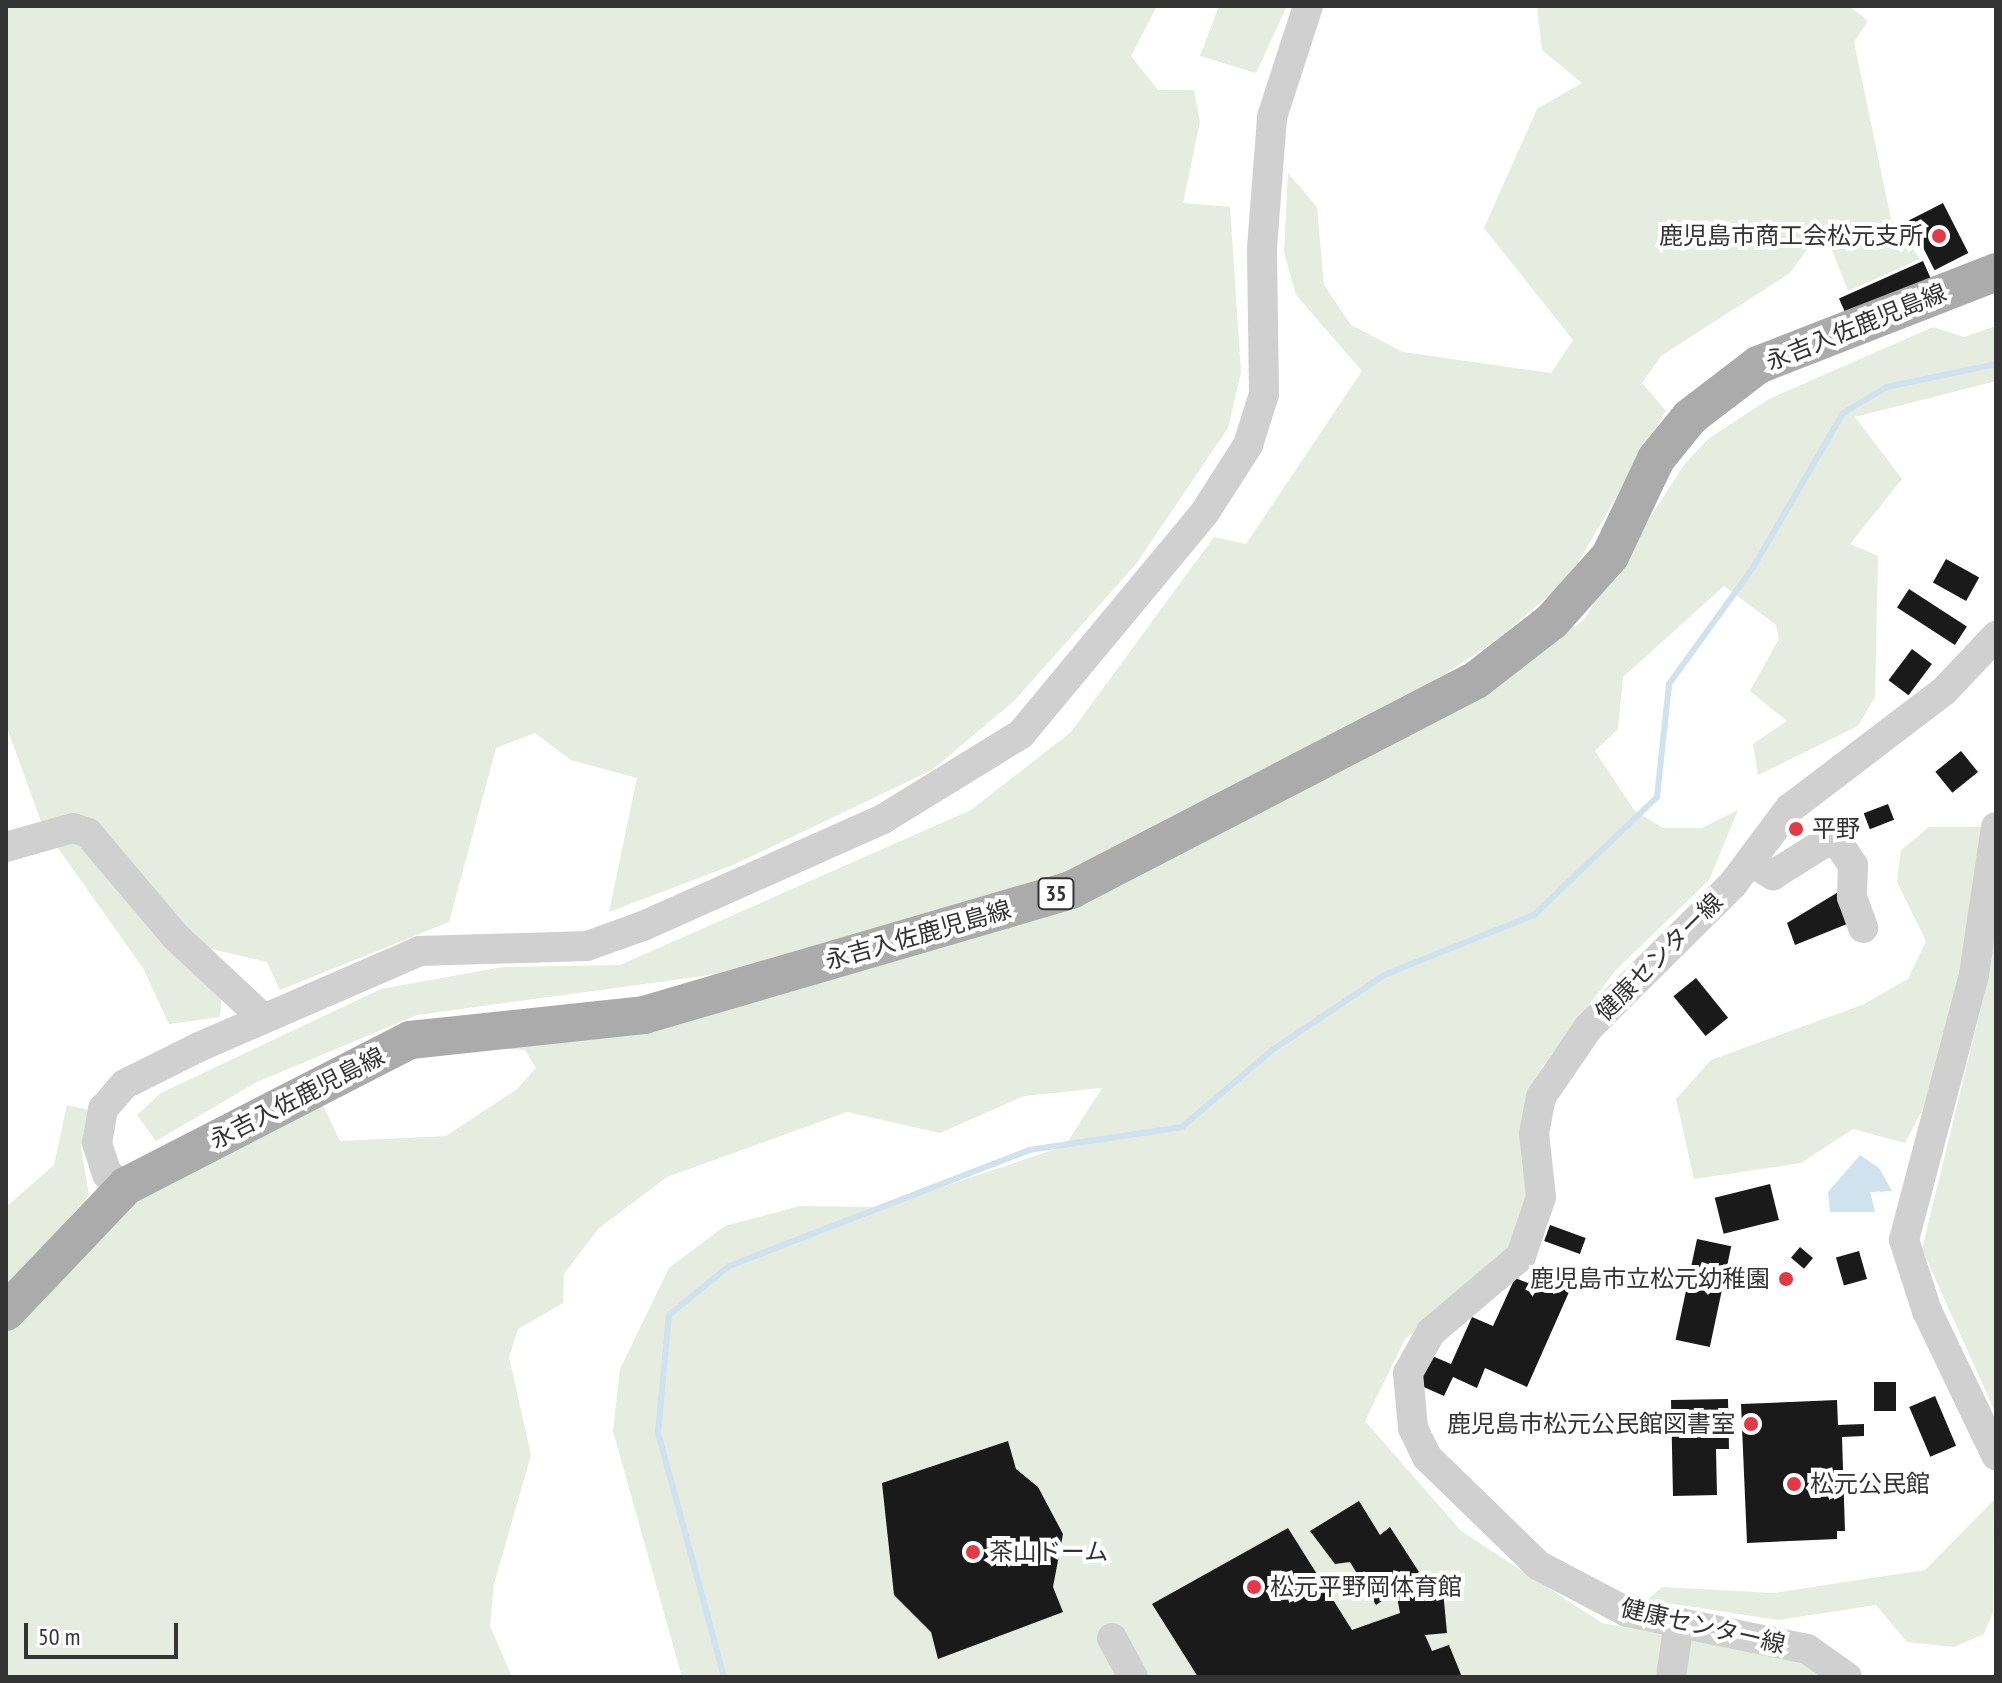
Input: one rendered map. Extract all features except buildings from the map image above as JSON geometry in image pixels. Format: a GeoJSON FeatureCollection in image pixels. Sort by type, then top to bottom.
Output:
{"type":"FeatureCollection","features":[{"type":"Feature","properties":{"kind":"main road","name":"永吉入佐鹿児島線"},"geometry":{"type":"LineString","coordinates":[[6,1312],[126,1186],[410,1040],[644,1015],[1071,890],[1489,670],[1552,621],[1610,556],[1656,459],[1690,417],[1758,365],[1996,272]]}},
{"type":"Feature","properties":{"kind":"street"},"geometry":{"type":"LineString","coordinates":[[126,1186],[107,1174],[97,1143],[103,1109],[125,1084],[420,951],[587,946],[643,926],[883,819],[1021,734],[1205,512],[1248,445],[1265,379],[1262,248],[1272,117],[1308,6]]}},
{"type":"Feature","properties":{"kind":"street","name":"健康センター線"},"geometry":{"type":"LineString","coordinates":[[1847,1677],[1807,1649],[1627,1612],[1538,1565],[1465,1499],[1427,1457],[1413,1428],[1408,1373],[1417,1350],[1521,1256],[1535,1228],[1541,1197],[1534,1133],[1551,1076],[1622,987],[1751,862],[1815,784],[1944,691],[1996,636]]}},
{"type":"Feature","properties":{"kind":"street"},"geometry":{"type":"LineString","coordinates":[[1996,827],[1974,975],[1904,1240],[1927,1311],[1996,1455]]}},
{"type":"Feature","properties":{"kind":"street"},"geometry":{"type":"LineString","coordinates":[[6,847],[73,828],[88,833],[176,937],[264,1019]]}},
{"type":"Feature","properties":{"kind":"street"},"geometry":{"type":"LineString","coordinates":[[1751,862],[1773,875],[1824,843],[1838,843],[1853,865],[1852,897],[1863,928]]}},
{"type":"Feature","properties":{"kind":"street"},"geometry":{"type":"LineString","coordinates":[[1671,1677],[1679,1622]]}},
{"type":"Feature","properties":{"kind":"street"},"geometry":{"type":"LineString","coordinates":[[1112,1638],[1133,1677]]}},
{"type":"Feature","properties":{"kind":"shaded area"},"geometry":{"type":"Polygon","coordinates":[[[6,6],[1157,6],[1131,56],[1158,90],[1194,90],[1200,122],[1183,203],[1230,207],[1241,372],[1228,428],[1136,564],[1014,701],[932,770],[733,865],[609,912],[637,778],[571,760],[535,733],[496,748],[449,922],[280,990],[267,962],[212,949],[224,968],[220,1017],[169,1024],[143,968],[43,827],[6,725],[6,6]]]}},
{"type":"Feature","properties":{"kind":"shaded area"},"geometry":{"type":"Polygon","coordinates":[[[1219,6],[1287,6],[1256,73],[1200,56],[1219,6]]]}},
{"type":"Feature","properties":{"kind":"shaded area"},"geometry":{"type":"Polygon","coordinates":[[[1537,6],[1849,6],[1868,21],[1854,42],[1891,219],[1920,259],[1848,291],[1823,227],[1790,273],[1661,356],[1642,383],[1666,411],[1568,580],[1491,644],[1355,732],[1057,882],[718,974],[417,1015],[257,1082],[156,1141],[137,1115],[161,1093],[381,989],[503,967],[620,965],[971,810],[1071,732],[1214,537],[1246,544],[1362,371],[1296,295],[1284,252],[1288,173],[1317,207],[1324,285],[1351,325],[1403,352],[1551,373],[1573,340],[1484,228],[1537,109],[1582,83],[1542,50],[1537,6]]]}},
{"type":"Feature","properties":{"kind":"shaded area"},"geometry":{"type":"Polygon","coordinates":[[[1996,326],[1996,381],[1855,417],[1902,479],[1850,544],[1878,556],[1875,697],[1858,726],[1758,775],[1753,744],[1787,721],[1750,691],[1779,639],[1776,625],[1724,586],[1623,677],[1618,729],[1595,751],[1634,810],[1663,828],[1702,828],[1738,810],[1709,880],[1615,971],[1541,1068],[1519,1132],[1529,1186],[1510,1253],[1405,1339],[1365,1421],[1461,1531],[1602,1623],[1822,1666],[1832,1677],[682,1677],[613,1431],[620,1369],[669,1268],[725,1226],[800,1206],[882,1207],[1065,1146],[1102,1088],[1024,1096],[940,1133],[847,1112],[667,1177],[598,1229],[564,1274],[563,1303],[518,1329],[509,1357],[531,1455],[494,1584],[490,1626],[512,1677],[6,1677],[6,1331],[130,1199],[320,1099],[340,1141],[446,1136],[517,1089],[536,1068],[525,1050],[431,1045],[1091,898],[1445,710],[1583,621],[1684,465],[1708,439],[1769,399],[1933,327],[1964,337],[1996,326]]]}},
{"type":"Feature","properties":{"kind":"shaded area"},"geometry":{"type":"Polygon","coordinates":[[[1929,827],[1983,827],[1962,972],[1930,1095],[1905,1143],[1853,1129],[1801,1163],[1694,1179],[1676,1099],[1711,1060],[1862,1005],[1908,979],[1926,941],[1897,882],[1901,850],[1929,827]]]}},
{"type":"Feature","properties":{"kind":"shaded area"},"geometry":{"type":"Polygon","coordinates":[[[1996,908],[1996,1414],[1922,1249],[1984,995],[1996,908]]]}},
{"type":"Feature","properties":{"kind":"shaded area"},"geometry":{"type":"Polygon","coordinates":[[[67,1105],[88,1110],[81,1148],[89,1195],[6,1292],[6,1207],[54,1165],[67,1105]]]}},
{"type":"Feature","properties":{"kind":"shaded area"},"geometry":{"type":"Polygon","coordinates":[[[1994,1500],[1993,1612],[1984,1634],[1954,1647],[1907,1642],[1876,1605],[1778,1620],[1647,1600],[1662,1587],[1773,1593],[1925,1570],[1994,1500]]]}},
{"type":"Feature","properties":{"kind":"water"},"geometry":{"type":"Polygon","coordinates":[[[1860,1155],[1879,1168],[1892,1191],[1870,1192],[1875,1212],[1830,1212],[1828,1192],[1860,1155]]]}},
{"type":"Feature","properties":{"kind":"waterway"},"geometry":{"type":"LineString","coordinates":[[724,1677],[658,1433],[669,1315],[729,1266],[1029,1150],[1182,1127],[1271,1051],[1384,975],[1534,915],[1657,797],[1669,684],[1754,566],[1843,413],[1887,387],[1996,364]]}},
{"type":"Feature","properties":{"kind":"place","name":"鹿児島市商工会松元支所"},"geometry":{"type":"Point","coordinates":[1939,236]}},
{"type":"Feature","properties":{"kind":"place","name":"平野"},"geometry":{"type":"Point","coordinates":[1796,829]}},
{"type":"Feature","properties":{"kind":"place","name":"鹿児島市立松元幼稚園"},"geometry":{"type":"Point","coordinates":[1786,1279]}},
{"type":"Feature","properties":{"kind":"place","name":"鹿児島市松元公民館図書室"},"geometry":{"type":"Point","coordinates":[1751,1424]}},
{"type":"Feature","properties":{"kind":"place","name":"松元公民館"},"geometry":{"type":"Point","coordinates":[1794,1484]}},
{"type":"Feature","properties":{"kind":"place","name":"茶山ドーム"},"geometry":{"type":"Point","coordinates":[973,1552]}},
{"type":"Feature","properties":{"kind":"place","name":"松元平野岡体育館"},"geometry":{"type":"Point","coordinates":[1254,1587]}}]}
